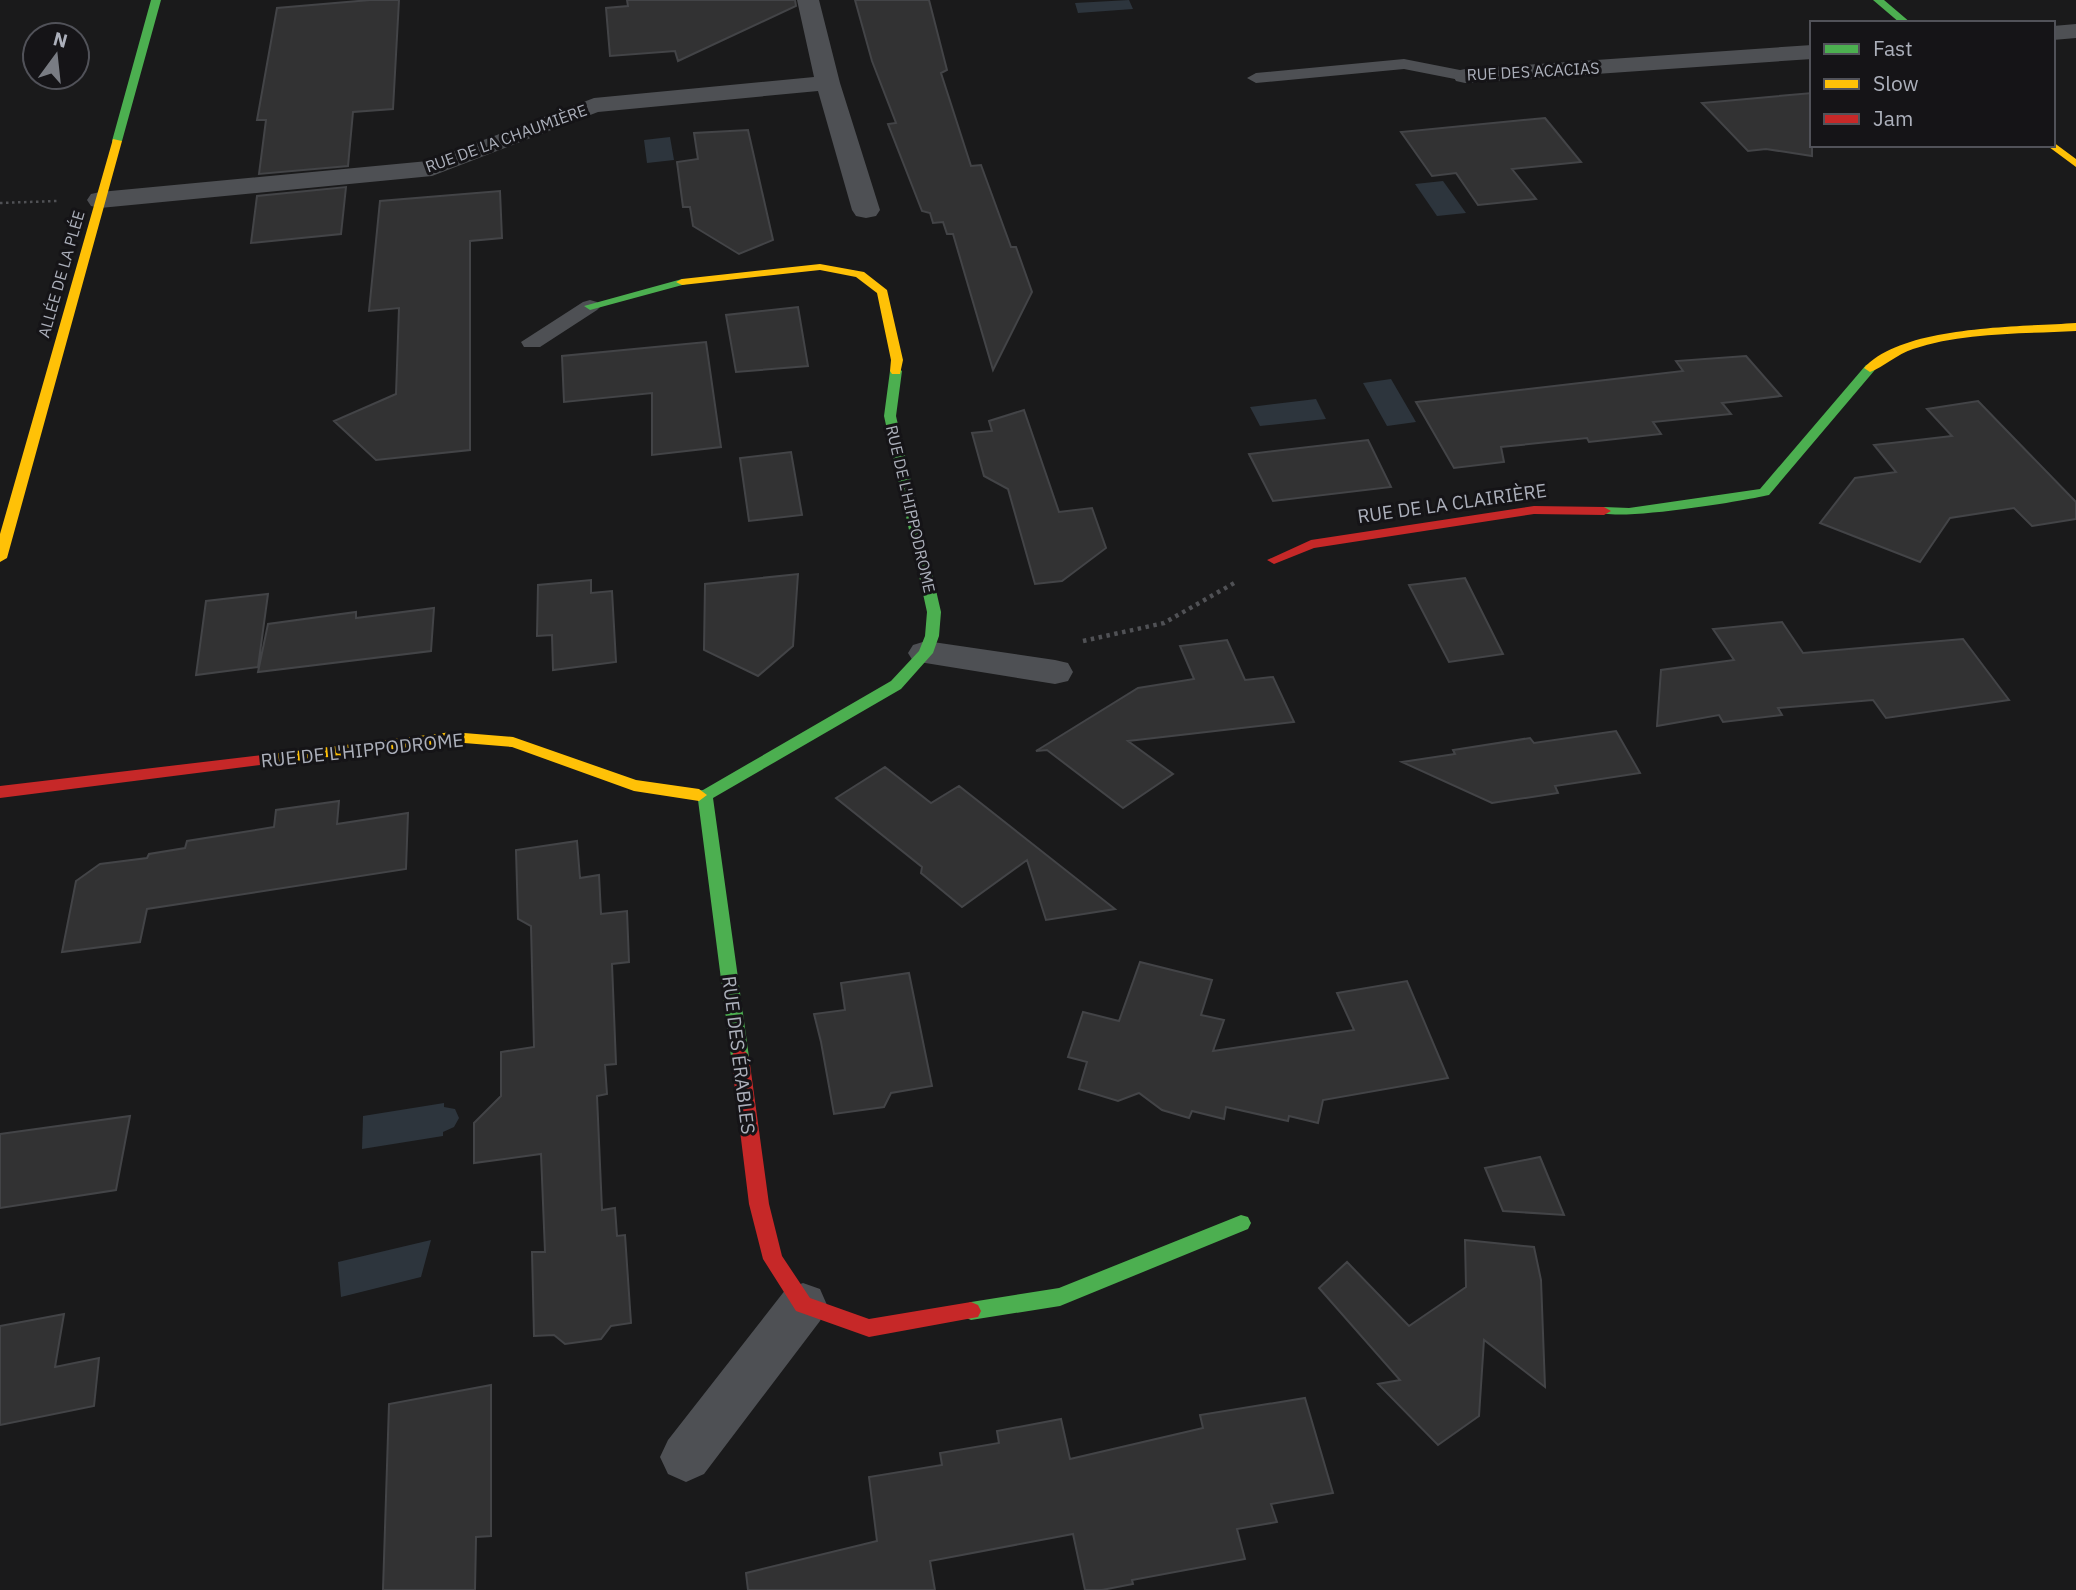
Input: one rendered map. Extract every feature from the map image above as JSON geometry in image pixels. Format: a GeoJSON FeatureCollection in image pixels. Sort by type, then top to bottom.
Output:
{"type":"FeatureCollection","features":[{"type":"Feature","properties":{"kind":"street","name":"ALLÉE DE LA PLÉE"},"geometry":{"type":"LineString","coordinates":[[0,558],[156,0]]}},
{"type":"Feature","properties":{"kind":"street"},"geometry":{"type":"LineString","coordinates":[[808,0],[828,83],[866,211]]}},
{"type":"Feature","properties":{"kind":"street"},"geometry":{"type":"LineString","coordinates":[[1878,0],[1904,21]]}},
{"type":"Feature","properties":{"kind":"street"},"geometry":{"type":"LineString","coordinates":[[2055,33],[2076,32]]}},
{"type":"Feature","properties":{"kind":"street","name":"RUE DES ACACIAS"},"geometry":{"type":"LineString","coordinates":[[1465,76],[1810,52]]}},
{"type":"Feature","properties":{"kind":"street","name":"RUE DE LA CHAUMIÈRE"},"geometry":{"type":"LineString","coordinates":[[100,200],[432,169],[594,105],[828,83]]}},
{"type":"Feature","properties":{"kind":"street"},"geometry":{"type":"LineString","coordinates":[[2055,147],[2076,164]]}},
{"type":"Feature","properties":{"kind":"street","name":"RUE DE L'HIPPODROME"},"geometry":{"type":"LineString","coordinates":[[590,306],[669,283],[820,267],[860,274],[883,292],[897,360],[890,416],[934,612],[932,636],[926,653]]}},
{"type":"Feature","properties":{"kind":"street","name":"RUE DE LA CLAIRIÈRE"},"geometry":{"type":"LineString","coordinates":[[1274,559],[1311,544],[1534,510],[1629,512],[1764,492],[1880,357],[1928,341],[2076,327]]}},
{"type":"Feature","properties":{"kind":"street"},"geometry":{"type":"LineString","coordinates":[[705,796],[896,685],[926,653],[1055,672]]}},
{"type":"Feature","properties":{"kind":"street","name":"RUE DE L'HIPPODROME"},"geometry":{"type":"LineString","coordinates":[[0,792],[452,737],[513,742],[634,785],[705,796]]}},
{"type":"Feature","properties":{"kind":"street","name":"RUE DES ÉRABLES"},"geometry":{"type":"LineString","coordinates":[[705,796],[759,1204],[772,1259],[803,1305]]}},
{"type":"Feature","properties":{"kind":"street"},"geometry":{"type":"LineString","coordinates":[[686,1457],[803,1305],[869,1328],[1060,1297],[1241,1223]]}},
{"type":"Feature","properties":{"kind":"lane","name":"RUE DES ACACIAS"},"geometry":{"type":"LineString","coordinates":[[1256,78],[1404,64],[1465,76]]}},
{"type":"Feature","properties":{"kind":"lane"},"geometry":{"type":"LineString","coordinates":[[531,342],[590,306]]}},
{"type":"Feature","properties":{"kind":"path"},"geometry":{"type":"LineString","coordinates":[[0,203],[100,200]]}},
{"type":"Feature","properties":{"kind":"path"},"geometry":{"type":"LineString","coordinates":[[1077,642],[1164,623],[1274,559]]}},
{"type":"Feature","properties":{"kind":"shaded area"},"geometry":{"type":"Polygon","coordinates":[[[1129,0],[1133,9],[1078,13],[1075,3],[1129,0]]]}},
{"type":"Feature","properties":{"kind":"shaded area"},"geometry":{"type":"Polygon","coordinates":[[[670,137],[674,160],[647,163],[644,140],[670,137]]]}},
{"type":"Feature","properties":{"kind":"shaded area"},"geometry":{"type":"Polygon","coordinates":[[[1443,181],[1466,213],[1437,216],[1415,184],[1443,181]]]}},
{"type":"Feature","properties":{"kind":"shaded area"},"geometry":{"type":"Polygon","coordinates":[[[1391,379],[1416,422],[1387,426],[1363,383],[1391,379]]]}},
{"type":"Feature","properties":{"kind":"shaded area"},"geometry":{"type":"Polygon","coordinates":[[[1316,399],[1326,419],[1260,426],[1250,407],[1316,399]]]}},
{"type":"Feature","properties":{"kind":"shaded area"},"geometry":{"type":"Polygon","coordinates":[[[444,1103],[444,1107],[455,1109],[459,1118],[454,1127],[443,1132],[443,1136],[362,1149],[363,1116],[444,1103]]]}},
{"type":"Feature","properties":{"kind":"shaded area"},"geometry":{"type":"Polygon","coordinates":[[[431,1240],[421,1277],[341,1297],[338,1262],[431,1240]]]}},
{"type":"Feature","properties":{"kind":"building"},"geometry":{"type":"Polygon","coordinates":[[[399,0],[393,109],[353,112],[348,166],[259,174],[266,120],[257,120],[277,8],[399,0]]]}},
{"type":"Feature","properties":{"kind":"building"},"geometry":{"type":"Polygon","coordinates":[[[627,0],[795,0],[796,6],[678,61],[675,51],[610,56],[606,8],[628,6],[627,0]]]}},
{"type":"Feature","properties":{"kind":"building"},"geometry":{"type":"Polygon","coordinates":[[[855,0],[929,0],[947,70],[941,73],[971,166],[981,165],[1011,247],[1016,247],[1032,292],[993,370],[953,234],[947,234],[943,222],[933,223],[930,213],[922,211],[888,124],[896,123],[872,61],[855,0]]]}},
{"type":"Feature","properties":{"kind":"building"},"geometry":{"type":"Polygon","coordinates":[[[1810,93],[1812,156],[1766,149],[1748,151],[1702,103],[1810,93]]]}},
{"type":"Feature","properties":{"kind":"building"},"geometry":{"type":"Polygon","coordinates":[[[1545,118],[1581,162],[1512,169],[1536,199],[1478,205],[1456,173],[1432,176],[1401,132],[1545,118]]]}},
{"type":"Feature","properties":{"kind":"building"},"geometry":{"type":"Polygon","coordinates":[[[748,130],[773,240],[739,254],[693,226],[690,207],[683,207],[677,162],[698,159],[694,133],[748,130]]]}},
{"type":"Feature","properties":{"kind":"building"},"geometry":{"type":"Polygon","coordinates":[[[346,187],[341,234],[251,243],[257,196],[346,187]]]}},
{"type":"Feature","properties":{"kind":"building"},"geometry":{"type":"Polygon","coordinates":[[[500,191],[502,238],[470,241],[470,450],[376,460],[334,421],[396,394],[399,308],[369,311],[380,201],[500,191]]]}},
{"type":"Feature","properties":{"kind":"building"},"geometry":{"type":"Polygon","coordinates":[[[798,307],[808,366],[736,372],[726,315],[798,307]]]}},
{"type":"Feature","properties":{"kind":"building"},"geometry":{"type":"Polygon","coordinates":[[[706,342],[721,447],[652,455],[652,393],[564,402],[562,356],[706,342]]]}},
{"type":"Feature","properties":{"kind":"building"},"geometry":{"type":"Polygon","coordinates":[[[1746,356],[1781,396],[1722,403],[1731,414],[1653,422],[1661,434],[1589,442],[1587,438],[1501,447],[1504,462],[1454,468],[1416,402],[1683,371],[1676,361],[1746,356]]]}},
{"type":"Feature","properties":{"kind":"building"},"geometry":{"type":"Polygon","coordinates":[[[1978,401],[2076,502],[2076,519],[2032,526],[2014,508],[1950,518],[1920,562],[1820,523],[1855,478],[1896,472],[1874,445],[1952,436],[1927,409],[1978,401]]]}},
{"type":"Feature","properties":{"kind":"building"},"geometry":{"type":"Polygon","coordinates":[[[1024,410],[1059,512],[1092,508],[1106,548],[1062,581],[1035,584],[1008,489],[984,476],[972,433],[992,431],[989,421],[1024,410]]]}},
{"type":"Feature","properties":{"kind":"building"},"geometry":{"type":"Polygon","coordinates":[[[1368,440],[1391,487],[1273,501],[1249,454],[1368,440]]]}},
{"type":"Feature","properties":{"kind":"building"},"geometry":{"type":"Polygon","coordinates":[[[791,452],[802,515],[749,521],[740,458],[791,452]]]}},
{"type":"Feature","properties":{"kind":"building"},"geometry":{"type":"Polygon","coordinates":[[[798,574],[793,646],[758,676],[704,650],[705,584],[798,574]]]}},
{"type":"Feature","properties":{"kind":"building"},"geometry":{"type":"Polygon","coordinates":[[[1465,578],[1503,654],[1449,662],[1409,585],[1465,578]]]}},
{"type":"Feature","properties":{"kind":"building"},"geometry":{"type":"Polygon","coordinates":[[[591,580],[591,593],[612,591],[616,662],[553,670],[552,635],[537,636],[538,585],[591,580]]]}},
{"type":"Feature","properties":{"kind":"building"},"geometry":{"type":"Polygon","coordinates":[[[268,594],[258,667],[196,675],[206,601],[268,594]]]}},
{"type":"Feature","properties":{"kind":"building"},"geometry":{"type":"Polygon","coordinates":[[[434,608],[431,651],[258,672],[268,624],[356,612],[356,618],[434,608]]]}},
{"type":"Feature","properties":{"kind":"building"},"geometry":{"type":"Polygon","coordinates":[[[1782,622],[1803,653],[1963,639],[2009,700],[1886,718],[1873,700],[1778,708],[1782,715],[1723,722],[1719,715],[1657,726],[1661,670],[1734,660],[1713,629],[1782,622]]]}},
{"type":"Feature","properties":{"kind":"building"},"geometry":{"type":"Polygon","coordinates":[[[1227,640],[1245,680],[1273,677],[1294,722],[1128,741],[1173,774],[1123,808],[1047,750],[1036,751],[1138,688],[1194,679],[1180,646],[1227,640]]]}},
{"type":"Feature","properties":{"kind":"building"},"geometry":{"type":"Polygon","coordinates":[[[1616,731],[1640,773],[1555,786],[1558,793],[1492,803],[1402,762],[1455,754],[1453,750],[1530,738],[1534,743],[1616,731]]]}},
{"type":"Feature","properties":{"kind":"building"},"geometry":{"type":"Polygon","coordinates":[[[885,767],[931,803],[959,786],[1115,909],[1046,920],[1027,860],[962,907],[921,873],[922,867],[836,798],[885,767]]]}},
{"type":"Feature","properties":{"kind":"building"},"geometry":{"type":"Polygon","coordinates":[[[339,801],[337,824],[408,813],[406,869],[147,909],[140,942],[62,952],[76,881],[100,864],[147,858],[149,854],[185,848],[187,841],[274,827],[276,810],[339,801]]]}},
{"type":"Feature","properties":{"kind":"building"},"geometry":{"type":"Polygon","coordinates":[[[577,841],[580,878],[599,875],[601,914],[627,911],[629,962],[612,964],[616,1064],[605,1065],[607,1094],[597,1096],[602,1210],[615,1208],[617,1236],[625,1235],[631,1323],[611,1326],[601,1339],[565,1344],[554,1335],[534,1336],[532,1252],[545,1252],[541,1154],[474,1163],[474,1123],[501,1096],[501,1052],[534,1047],[531,926],[518,919],[516,850],[577,841]]]}},
{"type":"Feature","properties":{"kind":"building"},"geometry":{"type":"Polygon","coordinates":[[[1140,962],[1212,980],[1201,1015],[1224,1020],[1213,1051],[1354,1030],[1337,993],[1407,981],[1448,1078],[1323,1100],[1318,1123],[1289,1116],[1288,1121],[1226,1107],[1224,1119],[1192,1111],[1189,1118],[1162,1110],[1139,1093],[1118,1101],[1079,1089],[1087,1062],[1068,1057],[1083,1012],[1119,1021],[1140,962]]]}},
{"type":"Feature","properties":{"kind":"building"},"geometry":{"type":"Polygon","coordinates":[[[909,973],[932,1086],[891,1093],[884,1107],[834,1114],[814,1014],[845,1010],[841,983],[909,973]]]}},
{"type":"Feature","properties":{"kind":"building"},"geometry":{"type":"Polygon","coordinates":[[[130,1116],[116,1190],[0,1208],[0,1134],[130,1116]]]}},
{"type":"Feature","properties":{"kind":"building"},"geometry":{"type":"Polygon","coordinates":[[[1540,1157],[1564,1215],[1503,1211],[1485,1168],[1540,1157]]]}},
{"type":"Feature","properties":{"kind":"building"},"geometry":{"type":"Polygon","coordinates":[[[1465,1240],[1534,1247],[1541,1280],[1545,1387],[1484,1340],[1479,1416],[1438,1445],[1378,1384],[1400,1380],[1319,1288],[1347,1262],[1409,1326],[1466,1287],[1465,1240]]]}},
{"type":"Feature","properties":{"kind":"building"},"geometry":{"type":"Polygon","coordinates":[[[64,1314],[55,1367],[99,1358],[94,1406],[0,1425],[0,1326],[64,1314]]]}},
{"type":"Feature","properties":{"kind":"building"},"geometry":{"type":"Polygon","coordinates":[[[491,1385],[491,1536],[476,1537],[475,1590],[383,1590],[389,1404],[491,1385]]]}},
{"type":"Feature","properties":{"kind":"building"},"geometry":{"type":"Polygon","coordinates":[[[1305,1398],[1333,1493],[1271,1504],[1277,1522],[1237,1529],[1245,1559],[1132,1580],[1133,1584],[1102,1590],[1085,1590],[1073,1534],[930,1561],[935,1590],[748,1590],[746,1573],[877,1541],[869,1477],[942,1465],[940,1453],[999,1443],[997,1431],[1061,1419],[1070,1459],[1203,1428],[1200,1415],[1305,1398]]]}},
{"type":"Feature","properties":{"kind":"traffic: fast"},"geometry":{"type":"LineString","coordinates":[[117,141],[156,0]]}},
{"type":"Feature","properties":{"kind":"traffic: fast"},"geometry":{"type":"LineString","coordinates":[[1878,0],[1904,21]]}},
{"type":"Feature","properties":{"kind":"traffic: fast"},"geometry":{"type":"LineString","coordinates":[[590,306],[682,282]]}},
{"type":"Feature","properties":{"kind":"traffic: fast"},"geometry":{"type":"LineString","coordinates":[[1604,511],[1629,512],[1764,492],[1870,368]]}},
{"type":"Feature","properties":{"kind":"traffic: fast"},"geometry":{"type":"LineString","coordinates":[[699,795],[705,796],[896,685],[926,653],[932,636],[934,612],[890,416],[896,371]]}},
{"type":"Feature","properties":{"kind":"traffic: fast"},"geometry":{"type":"LineString","coordinates":[[705,796],[740,1057]]}},
{"type":"Feature","properties":{"kind":"traffic: fast"},"geometry":{"type":"LineString","coordinates":[[971,1311],[1060,1297],[1241,1223]]}},
{"type":"Feature","properties":{"kind":"traffic: slow"},"geometry":{"type":"LineString","coordinates":[[0,558],[117,141]]}},
{"type":"Feature","properties":{"kind":"traffic: slow"},"geometry":{"type":"LineString","coordinates":[[2055,147],[2076,164]]}},
{"type":"Feature","properties":{"kind":"traffic: slow"},"geometry":{"type":"LineString","coordinates":[[682,282],[820,267],[860,274],[883,292],[897,360],[896,371]]}},
{"type":"Feature","properties":{"kind":"traffic: slow"},"geometry":{"type":"LineString","coordinates":[[1870,368],[1886,355],[1936,339],[2076,327]]}},
{"type":"Feature","properties":{"kind":"traffic: slow"},"geometry":{"type":"LineString","coordinates":[[271,759],[452,737],[513,742],[634,785],[699,795]]}},
{"type":"Feature","properties":{"kind":"traffic: jam"},"geometry":{"type":"LineString","coordinates":[[1274,560],[1311,544],[1534,510],[1604,511]]}},
{"type":"Feature","properties":{"kind":"traffic: jam"},"geometry":{"type":"LineString","coordinates":[[0,792],[271,759]]}},
{"type":"Feature","properties":{"kind":"traffic: jam"},"geometry":{"type":"LineString","coordinates":[[740,1057],[759,1204],[773,1259],[803,1305],[869,1328],[971,1311]]}}]}
